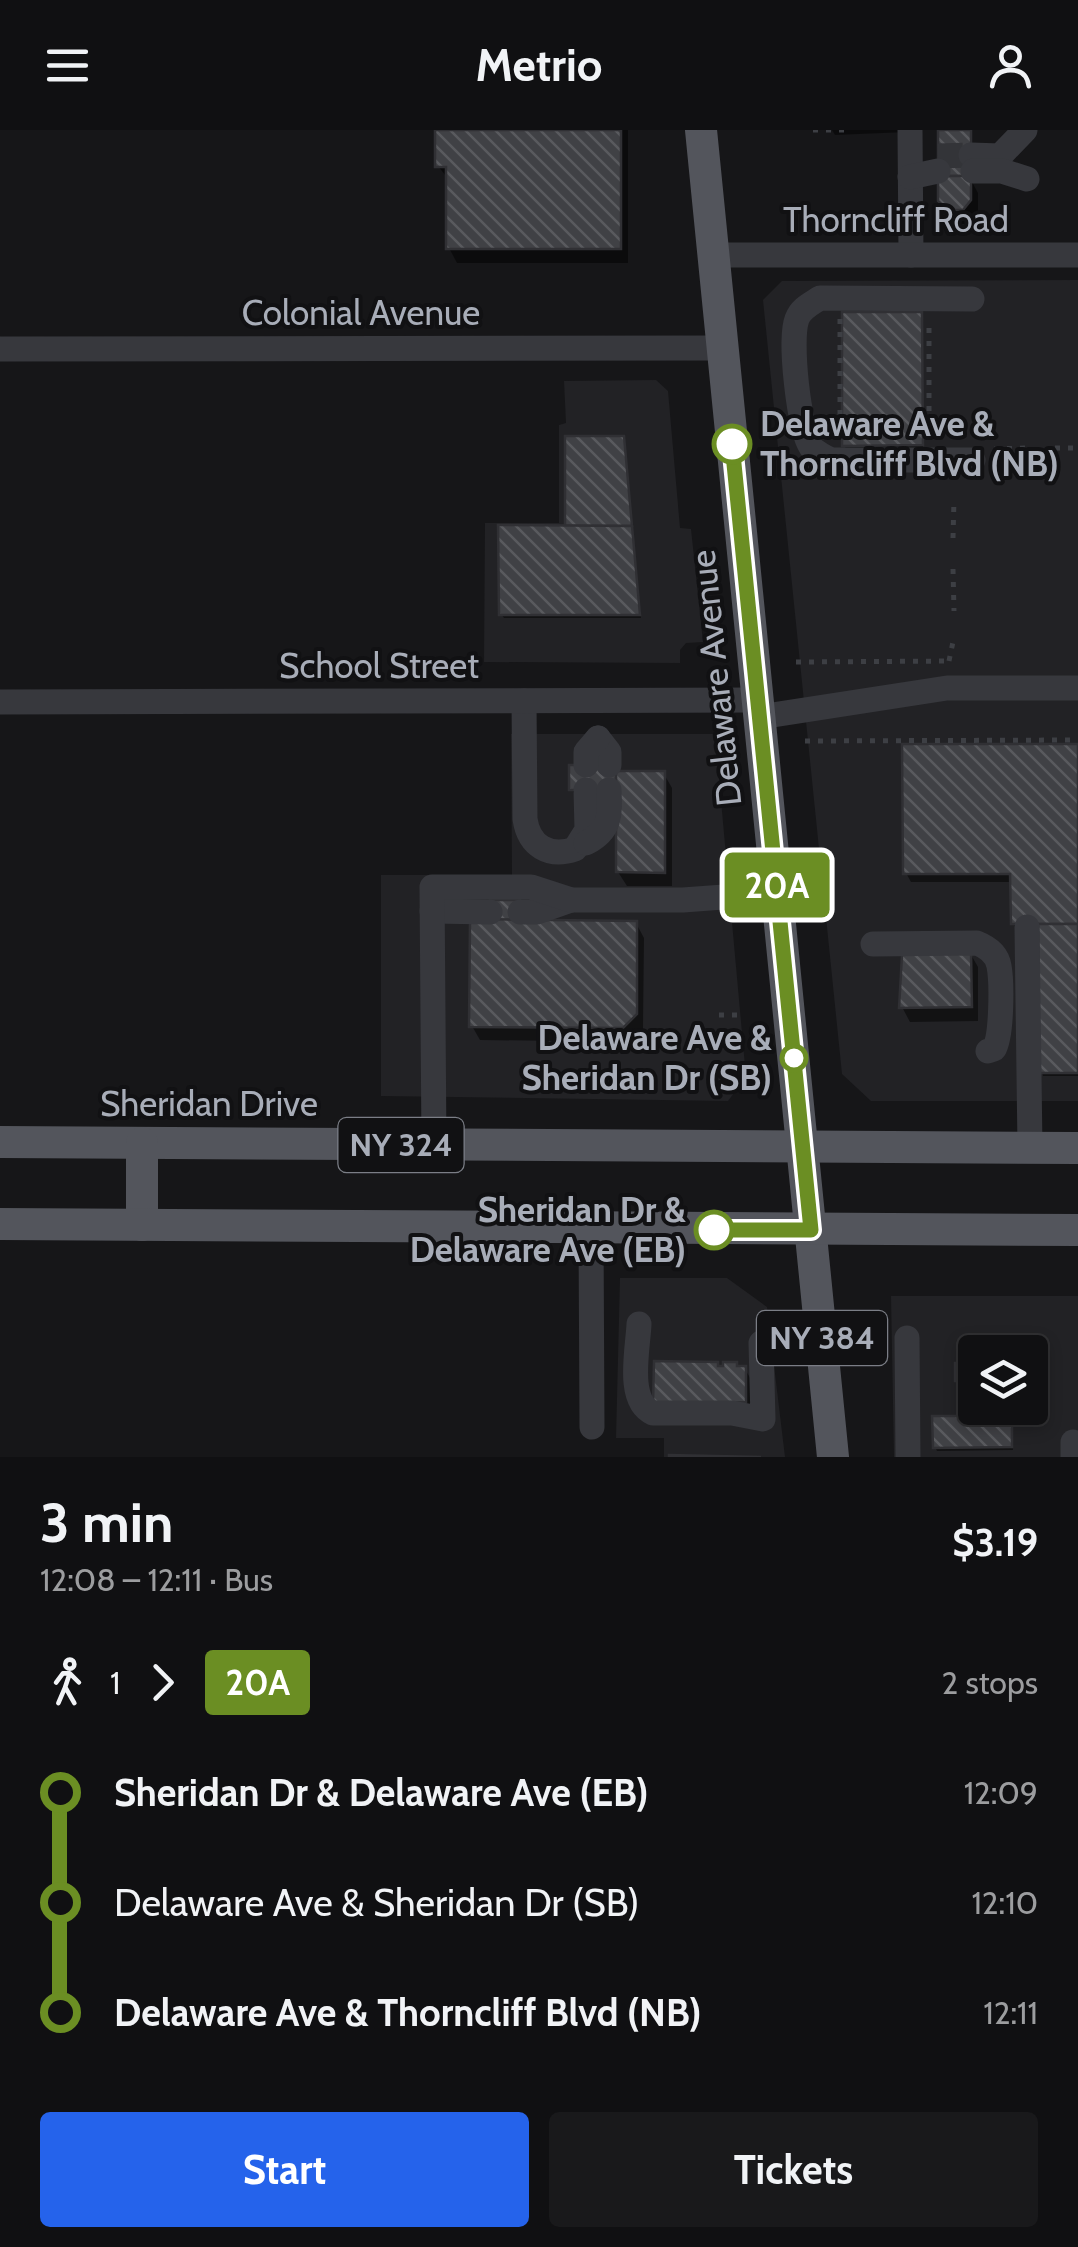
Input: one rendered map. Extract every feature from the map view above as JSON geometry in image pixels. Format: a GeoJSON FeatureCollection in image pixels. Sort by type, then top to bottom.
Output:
{"type":"FeatureCollection","features":[{"type":"Feature","properties":{"kind":"main road","name":"Delaware Avenue"},"geometry":{"type":"LineString","coordinates":[[701,130],[833,1457]]}},
{"type":"Feature","properties":{"kind":"main road","name":"Sheridan Drive"},"geometry":{"type":"LineString","coordinates":[[0,1142],[1078,1148]]}},
{"type":"Feature","properties":{"kind":"main road"},"geometry":{"type":"LineString","coordinates":[[142,1143],[142,1225]]}},
{"type":"Feature","properties":{"kind":"main road"},"geometry":{"type":"LineString","coordinates":[[0,1224],[1078,1230]]}},
{"type":"Feature","properties":{"kind":"street"},"geometry":{"type":"LineString","coordinates":[[1022,130],[1000,156],[971,156],[1002,172],[1027,179]]}},
{"type":"Feature","properties":{"kind":"street"},"geometry":{"type":"LineString","coordinates":[[911,256],[910,151],[938,156]]}},
{"type":"Feature","properties":{"kind":"street","name":"Thorncliff Road"},"geometry":{"type":"LineString","coordinates":[[714,256],[1078,255]]}},
{"type":"Feature","properties":{"kind":"street"},"geometry":{"type":"LineString","coordinates":[[972,299],[820,298],[805,307],[797,318],[793,337],[803,428],[817,453],[832,460],[979,455]]}},
{"type":"Feature","properties":{"kind":"street","name":"Colonial Avenue"},"geometry":{"type":"LineString","coordinates":[[0,349],[723,348]]}},
{"type":"Feature","properties":{"kind":"street","name":"School Street"},"geometry":{"type":"LineString","coordinates":[[0,702],[524,701],[759,709],[948,688],[1078,688]]}},
{"type":"Feature","properties":{"kind":"street"},"geometry":{"type":"LineString","coordinates":[[524,701],[526,831],[541,848],[564,852],[580,846],[598,777],[609,752],[598,738]]}},
{"type":"Feature","properties":{"kind":"street"},"geometry":{"type":"LineString","coordinates":[[432,899],[683,900],[778,893]]}},
{"type":"Feature","properties":{"kind":"street"},"geometry":{"type":"LineString","coordinates":[[432,899],[490,912]]}},
{"type":"Feature","properties":{"kind":"street"},"geometry":{"type":"LineString","coordinates":[[432,899],[434,1146]]}},
{"type":"Feature","properties":{"kind":"street"},"geometry":{"type":"LineString","coordinates":[[520,912],[537,912],[571,900]]}},
{"type":"Feature","properties":{"kind":"street"},"geometry":{"type":"LineString","coordinates":[[1027,927],[1030,1148]]}},
{"type":"Feature","properties":{"kind":"street"},"geometry":{"type":"LineString","coordinates":[[873,944],[986,946],[999,964],[999,1043],[988,1051]]}},
{"type":"Feature","properties":{"kind":"street"},"geometry":{"type":"LineString","coordinates":[[591,1229],[592,1428]]}},
{"type":"Feature","properties":{"kind":"street"},"geometry":{"type":"LineString","coordinates":[[669,1424],[646,1424],[634,1417],[624,1396],[624,1340],[638,1324],[637,1395],[646,1410],[653,1413],[732,1413],[762,1419],[762,1343]]}},
{"type":"Feature","properties":{"kind":"street"},"geometry":{"type":"LineString","coordinates":[[907,1338],[908,1457]]}},
{"type":"Feature","properties":{"kind":"path"},"geometry":{"type":"LineString","coordinates":[[812,130],[845,130]]}},
{"type":"Feature","properties":{"kind":"path"},"geometry":{"type":"LineString","coordinates":[[840,306],[840,436]]}},
{"type":"Feature","properties":{"kind":"path"},"geometry":{"type":"LineString","coordinates":[[929,449],[929,322],[934,316]]}},
{"type":"Feature","properties":{"kind":"path"},"geometry":{"type":"LineString","coordinates":[[979,455],[1028,448]]}},
{"type":"Feature","properties":{"kind":"path"},"geometry":{"type":"LineString","coordinates":[[1055,448],[1078,448]]}},
{"type":"Feature","properties":{"kind":"path"},"geometry":{"type":"LineString","coordinates":[[953,538],[954,500]]}},
{"type":"Feature","properties":{"kind":"path"},"geometry":{"type":"LineString","coordinates":[[953,569],[954,610]]}},
{"type":"Feature","properties":{"kind":"path"},"geometry":{"type":"LineString","coordinates":[[948,661],[954,638]]}},
{"type":"Feature","properties":{"kind":"path"},"geometry":{"type":"LineString","coordinates":[[796,662],[959,661]]}},
{"type":"Feature","properties":{"kind":"path"},"geometry":{"type":"LineString","coordinates":[[805,740],[1078,740]]}},
{"type":"Feature","properties":{"kind":"path"},"geometry":{"type":"LineString","coordinates":[[719,1014],[744,1014]]}},
{"type":"Feature","properties":{"kind":"shaded area"},"geometry":{"type":"Polygon","coordinates":[[[1078,280],[1078,1101],[871,1101],[842,1074],[763,300],[782,281],[1078,280]]]}},
{"type":"Feature","properties":{"kind":"shaded area"},"geometry":{"type":"Polygon","coordinates":[[[656,380],[668,391],[680,528],[691,529],[703,642],[686,643],[680,650],[680,663],[484,662],[485,523],[559,523],[559,425],[566,423],[564,381],[656,380]]]}},
{"type":"Feature","properties":{"kind":"shaded area"},"geometry":{"type":"Polygon","coordinates":[[[511,734],[715,734],[746,1077],[728,1101],[381,1096],[381,875],[512,875],[511,734]]]}},
{"type":"Feature","properties":{"kind":"shaded area"},"geometry":{"type":"Polygon","coordinates":[[[620,1278],[727,1278],[767,1307],[785,1457],[664,1457],[664,1438],[616,1438],[620,1278]]]}},
{"type":"Feature","properties":{"kind":"shaded area"},"geometry":{"type":"Polygon","coordinates":[[[891,1296],[1078,1296],[1078,1457],[894,1457],[891,1296]]]}},
{"type":"Feature","properties":{"kind":"building"},"geometry":{"type":"Polygon","coordinates":[[[435,130],[621,130],[621,249],[446,249],[446,167],[435,167],[435,130]]]}},
{"type":"Feature","properties":{"kind":"building"},"geometry":{"type":"Polygon","coordinates":[[[938,130],[971,130],[971,176],[938,176],[938,130]]]}},
{"type":"Feature","properties":{"kind":"building"},"geometry":{"type":"Polygon","coordinates":[[[938,176],[971,176],[971,200],[963,210],[948,210],[938,201],[938,176]]]}},
{"type":"Feature","properties":{"kind":"building"},"geometry":{"type":"Polygon","coordinates":[[[842,312],[922,312],[923,445],[842,446],[842,312]]]}},
{"type":"Feature","properties":{"kind":"building"},"geometry":{"type":"Polygon","coordinates":[[[565,436],[624,436],[632,526],[565,526],[565,436]]]}},
{"type":"Feature","properties":{"kind":"building"},"geometry":{"type":"Polygon","coordinates":[[[498,525],[632,526],[640,615],[499,615],[498,525]]]}},
{"type":"Feature","properties":{"kind":"building"},"geometry":{"type":"Polygon","coordinates":[[[902,744],[1078,744],[1078,924],[1011,924],[1010,874],[903,874],[902,744]]]}},
{"type":"Feature","properties":{"kind":"building"},"geometry":{"type":"Polygon","coordinates":[[[569,765],[616,765],[616,790],[569,790],[569,765]]]}},
{"type":"Feature","properties":{"kind":"building"},"geometry":{"type":"Polygon","coordinates":[[[616,771],[665,771],[665,873],[616,872],[616,771]]]}},
{"type":"Feature","properties":{"kind":"building"},"geometry":{"type":"Polygon","coordinates":[[[490,900],[520,900],[520,920],[490,920],[490,900]]]}},
{"type":"Feature","properties":{"kind":"building"},"geometry":{"type":"Polygon","coordinates":[[[470,919],[637,921],[637,1014],[623,1028],[469,1027],[470,919]]]}},
{"type":"Feature","properties":{"kind":"building"},"geometry":{"type":"Polygon","coordinates":[[[1038,924],[1078,924],[1078,1073],[1039,1073],[1038,924]]]}},
{"type":"Feature","properties":{"kind":"building"},"geometry":{"type":"Polygon","coordinates":[[[971,950],[972,1007],[899,1008],[902,955],[971,950]]]}},
{"type":"Feature","properties":{"kind":"building"},"geometry":{"type":"Polygon","coordinates":[[[654,1361],[718,1362],[718,1366],[737,1362],[737,1366],[746,1366],[746,1402],[653,1404],[654,1361]]]}},
{"type":"Feature","properties":{"kind":"building"},"geometry":{"type":"Polygon","coordinates":[[[932,1416],[958,1416],[958,1425],[1012,1425],[1012,1447],[933,1448],[932,1416]]]}},
{"type":"Feature","properties":{"kind":"building"},"geometry":{"type":"Polygon","coordinates":[[[669,1455],[761,1457],[669,1457],[669,1455]]]}},
{"type":"Feature","properties":{"kind":"tunnel"},"geometry":{"type":"LineString","coordinates":[[938,156],[971,155]]}},
{"type":"Feature","properties":{"kind":"bus line","name":"20A"},"geometry":{"type":"LineString","coordinates":[[714,1230],[811,1230],[732,444]]}},
{"type":"Feature","properties":{"kind":"place","name":"Delaware Ave & Thorncliff Blvd (NB)"},"geometry":{"type":"Point","coordinates":[732,444]}},
{"type":"Feature","properties":{"kind":"place","name":"Delaware Ave & Sheridan Dr (SB)"},"geometry":{"type":"Point","coordinates":[794,1058]}},
{"type":"Feature","properties":{"kind":"place","name":"Sheridan Dr & Delaware Ave (EB)"},"geometry":{"type":"Point","coordinates":[714,1230]}}]}
